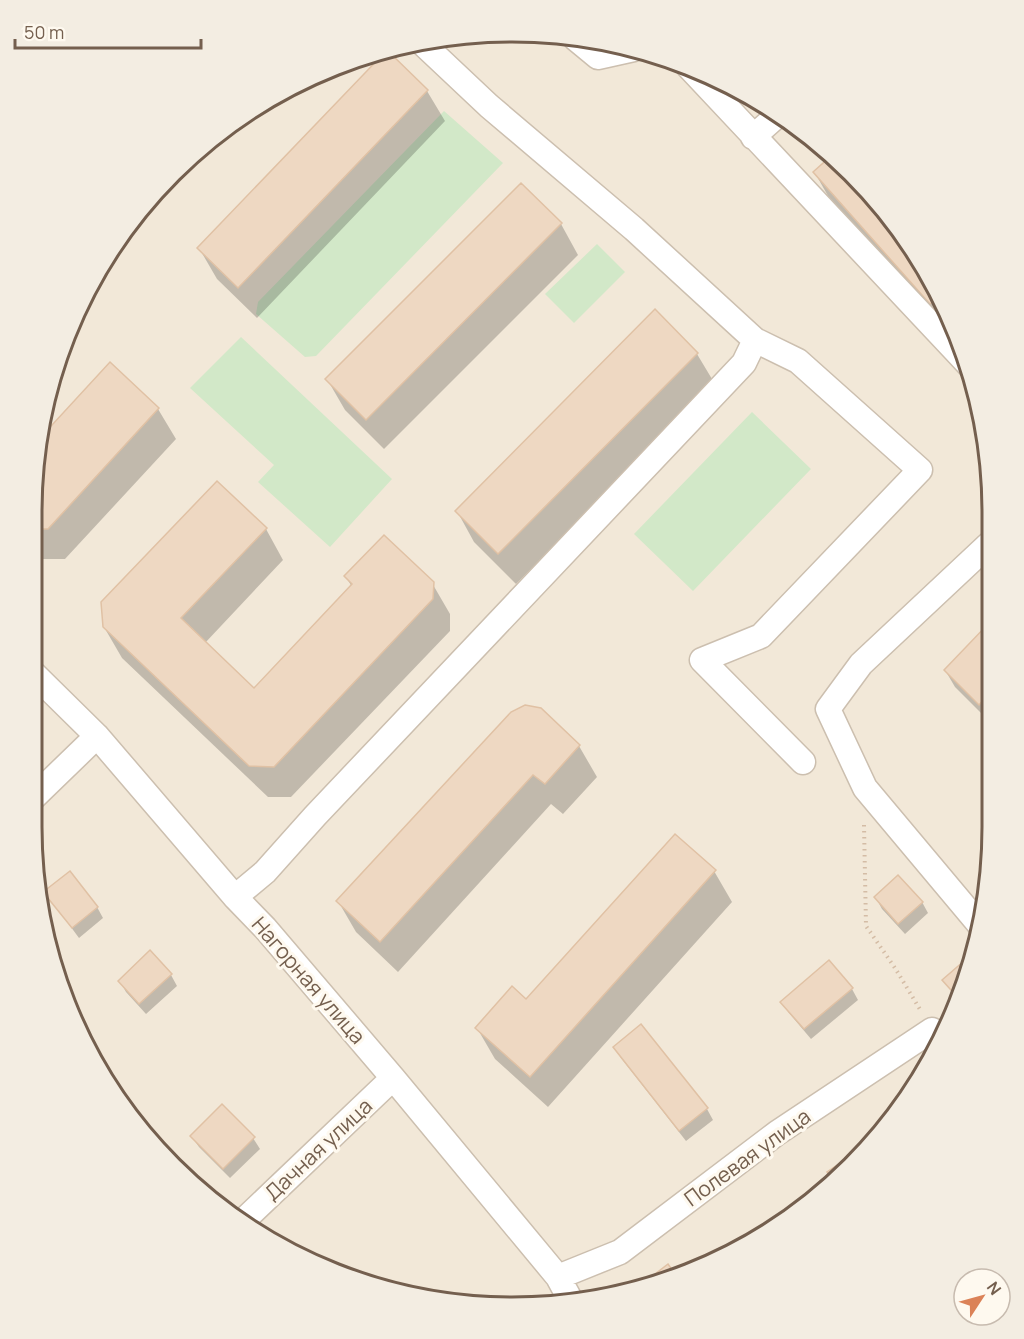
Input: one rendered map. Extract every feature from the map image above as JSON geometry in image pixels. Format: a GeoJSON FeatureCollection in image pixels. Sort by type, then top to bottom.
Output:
{"type":"FeatureCollection","features":[{"type":"Feature","properties":{"kind":"street"},"geometry":{"type":"LineString","coordinates":[[588,48],[598,57],[614,53]]}},
{"type":"Feature","properties":{"kind":"street"},"geometry":{"type":"LineString","coordinates":[[429,50],[489,106],[634,229],[755,340],[798,361],[920,470],[760,636],[702,660],[803,762]]}},
{"type":"Feature","properties":{"kind":"street"},"geometry":{"type":"LineString","coordinates":[[703,83],[952,347]]}},
{"type":"Feature","properties":{"kind":"street"},"geometry":{"type":"LineString","coordinates":[[753,137],[772,120]]}},
{"type":"Feature","properties":{"kind":"street"},"geometry":{"type":"LineString","coordinates":[[235,897],[265,872],[315,816],[744,363],[755,340]]}},
{"type":"Feature","properties":{"kind":"street"},"geometry":{"type":"LineString","coordinates":[[973,917],[865,788],[828,708],[861,664],[982,551]]}},
{"type":"Feature","properties":{"kind":"street","name":"Нагорная улица"},"geometry":{"type":"LineString","coordinates":[[42,682],[97,736],[235,897],[265,928],[558,1277],[568,1294]]}},
{"type":"Feature","properties":{"kind":"street"},"geometry":{"type":"LineString","coordinates":[[42,789],[97,736]]}},
{"type":"Feature","properties":{"kind":"street","name":"Полевая улица"},"geometry":{"type":"LineString","coordinates":[[558,1277],[620,1252],[777,1133],[932,1030]]}},
{"type":"Feature","properties":{"kind":"street","name":"Дачная улица"},"geometry":{"type":"LineString","coordinates":[[248,1216],[393,1078]]}},
{"type":"Feature","properties":{"kind":"path"},"geometry":{"type":"LineString","coordinates":[[864,817],[866,926],[895,968],[932,1030]]}},
{"type":"Feature","properties":{"kind":"shaded area"},"geometry":{"type":"Polygon","coordinates":[[[481,43],[543,43],[573,46],[634,58],[663,67],[720,90],[747,105],[798,139],[822,159],[865,202],[885,226],[919,277],[946,332],[966,390],[978,451],[982,512],[981,858],[973,919],[966,949],[934,1035],[903,1088],[885,1113],[844,1159],[798,1200],[773,1218],[720,1249],[663,1272],[604,1288],[543,1296],[481,1296],[420,1288],[361,1272],[304,1249],[251,1218],[202,1180],[159,1137],[121,1088],[90,1035],[67,978],[51,919],[43,858],[42,512],[46,451],[58,390],[90,304],[121,251],[159,202],[202,159],[226,139],[251,121],[304,90],[390,58],[420,51],[481,43]]]}},
{"type":"Feature","properties":{"kind":"green space"},"geometry":{"type":"Polygon","coordinates":[[[444,111],[503,163],[316,356],[305,357],[256,314],[258,302],[444,111]]]}},
{"type":"Feature","properties":{"kind":"green space"},"geometry":{"type":"Polygon","coordinates":[[[597,244],[625,272],[574,323],[545,294],[597,244]]]}},
{"type":"Feature","properties":{"kind":"green space"},"geometry":{"type":"Polygon","coordinates":[[[241,337],[392,479],[330,547],[258,482],[274,465],[190,388],[241,337]]]}},
{"type":"Feature","properties":{"kind":"green space"},"geometry":{"type":"Polygon","coordinates":[[[752,412],[811,469],[693,591],[634,534],[752,412]]]}},
{"type":"Feature","properties":{"kind":"building"},"geometry":{"type":"Polygon","coordinates":[[[394,57],[428,90],[238,288],[197,248],[375,63],[394,57]]]}},
{"type":"Feature","properties":{"kind":"building"},"geometry":{"type":"Polygon","coordinates":[[[825,162],[865,202],[903,251],[933,302],[930,304],[813,172],[825,162]]]}},
{"type":"Feature","properties":{"kind":"building"},"geometry":{"type":"Polygon","coordinates":[[[521,183],[562,223],[366,420],[325,379],[521,183]]]}},
{"type":"Feature","properties":{"kind":"building"},"geometry":{"type":"Polygon","coordinates":[[[655,309],[698,353],[498,554],[455,511],[655,309]]]}},
{"type":"Feature","properties":{"kind":"building"},"geometry":{"type":"Polygon","coordinates":[[[110,362],[159,408],[48,529],[42,529],[43,481],[50,427],[110,362]]]}},
{"type":"Feature","properties":{"kind":"building"},"geometry":{"type":"Polygon","coordinates":[[[217,481],[267,528],[181,618],[254,688],[352,584],[344,576],[384,535],[434,582],[433,599],[274,767],[249,766],[103,627],[101,602],[217,481]]]}},
{"type":"Feature","properties":{"kind":"building"},"geometry":{"type":"Polygon","coordinates":[[[982,630],[982,702],[979,705],[944,670],[982,630]]]}},
{"type":"Feature","properties":{"kind":"building"},"geometry":{"type":"Polygon","coordinates":[[[525,705],[541,708],[580,745],[545,784],[533,775],[380,942],[336,901],[511,712],[525,705]]]}},
{"type":"Feature","properties":{"kind":"building"},"geometry":{"type":"Polygon","coordinates":[[[675,834],[716,870],[530,1077],[475,1028],[512,986],[526,999],[675,834]]]}},
{"type":"Feature","properties":{"kind":"building"},"geometry":{"type":"Polygon","coordinates":[[[70,871],[98,907],[72,928],[48,898],[46,889],[70,871]]]}},
{"type":"Feature","properties":{"kind":"building"},"geometry":{"type":"Polygon","coordinates":[[[898,875],[923,902],[898,924],[874,897],[898,875]]]}},
{"type":"Feature","properties":{"kind":"building"},"geometry":{"type":"Polygon","coordinates":[[[150,950],[172,974],[139,1004],[118,981],[150,950]]]}},
{"type":"Feature","properties":{"kind":"building"},"geometry":{"type":"Polygon","coordinates":[[[829,960],[853,988],[804,1029],[780,1002],[829,960]]]}},
{"type":"Feature","properties":{"kind":"building"},"geometry":{"type":"Polygon","coordinates":[[[962,963],[952,991],[942,980],[962,963]]]}},
{"type":"Feature","properties":{"kind":"building"},"geometry":{"type":"Polygon","coordinates":[[[641,1024],[708,1108],[679,1131],[613,1047],[641,1024]]]}},
{"type":"Feature","properties":{"kind":"building"},"geometry":{"type":"Polygon","coordinates":[[[222,1104],[255,1137],[223,1169],[190,1136],[222,1104]]]}},
{"type":"Feature","properties":{"kind":"building"},"geometry":{"type":"Polygon","coordinates":[[[668,1264],[671,1269],[663,1272],[654,1275],[668,1264]]]}}]}
